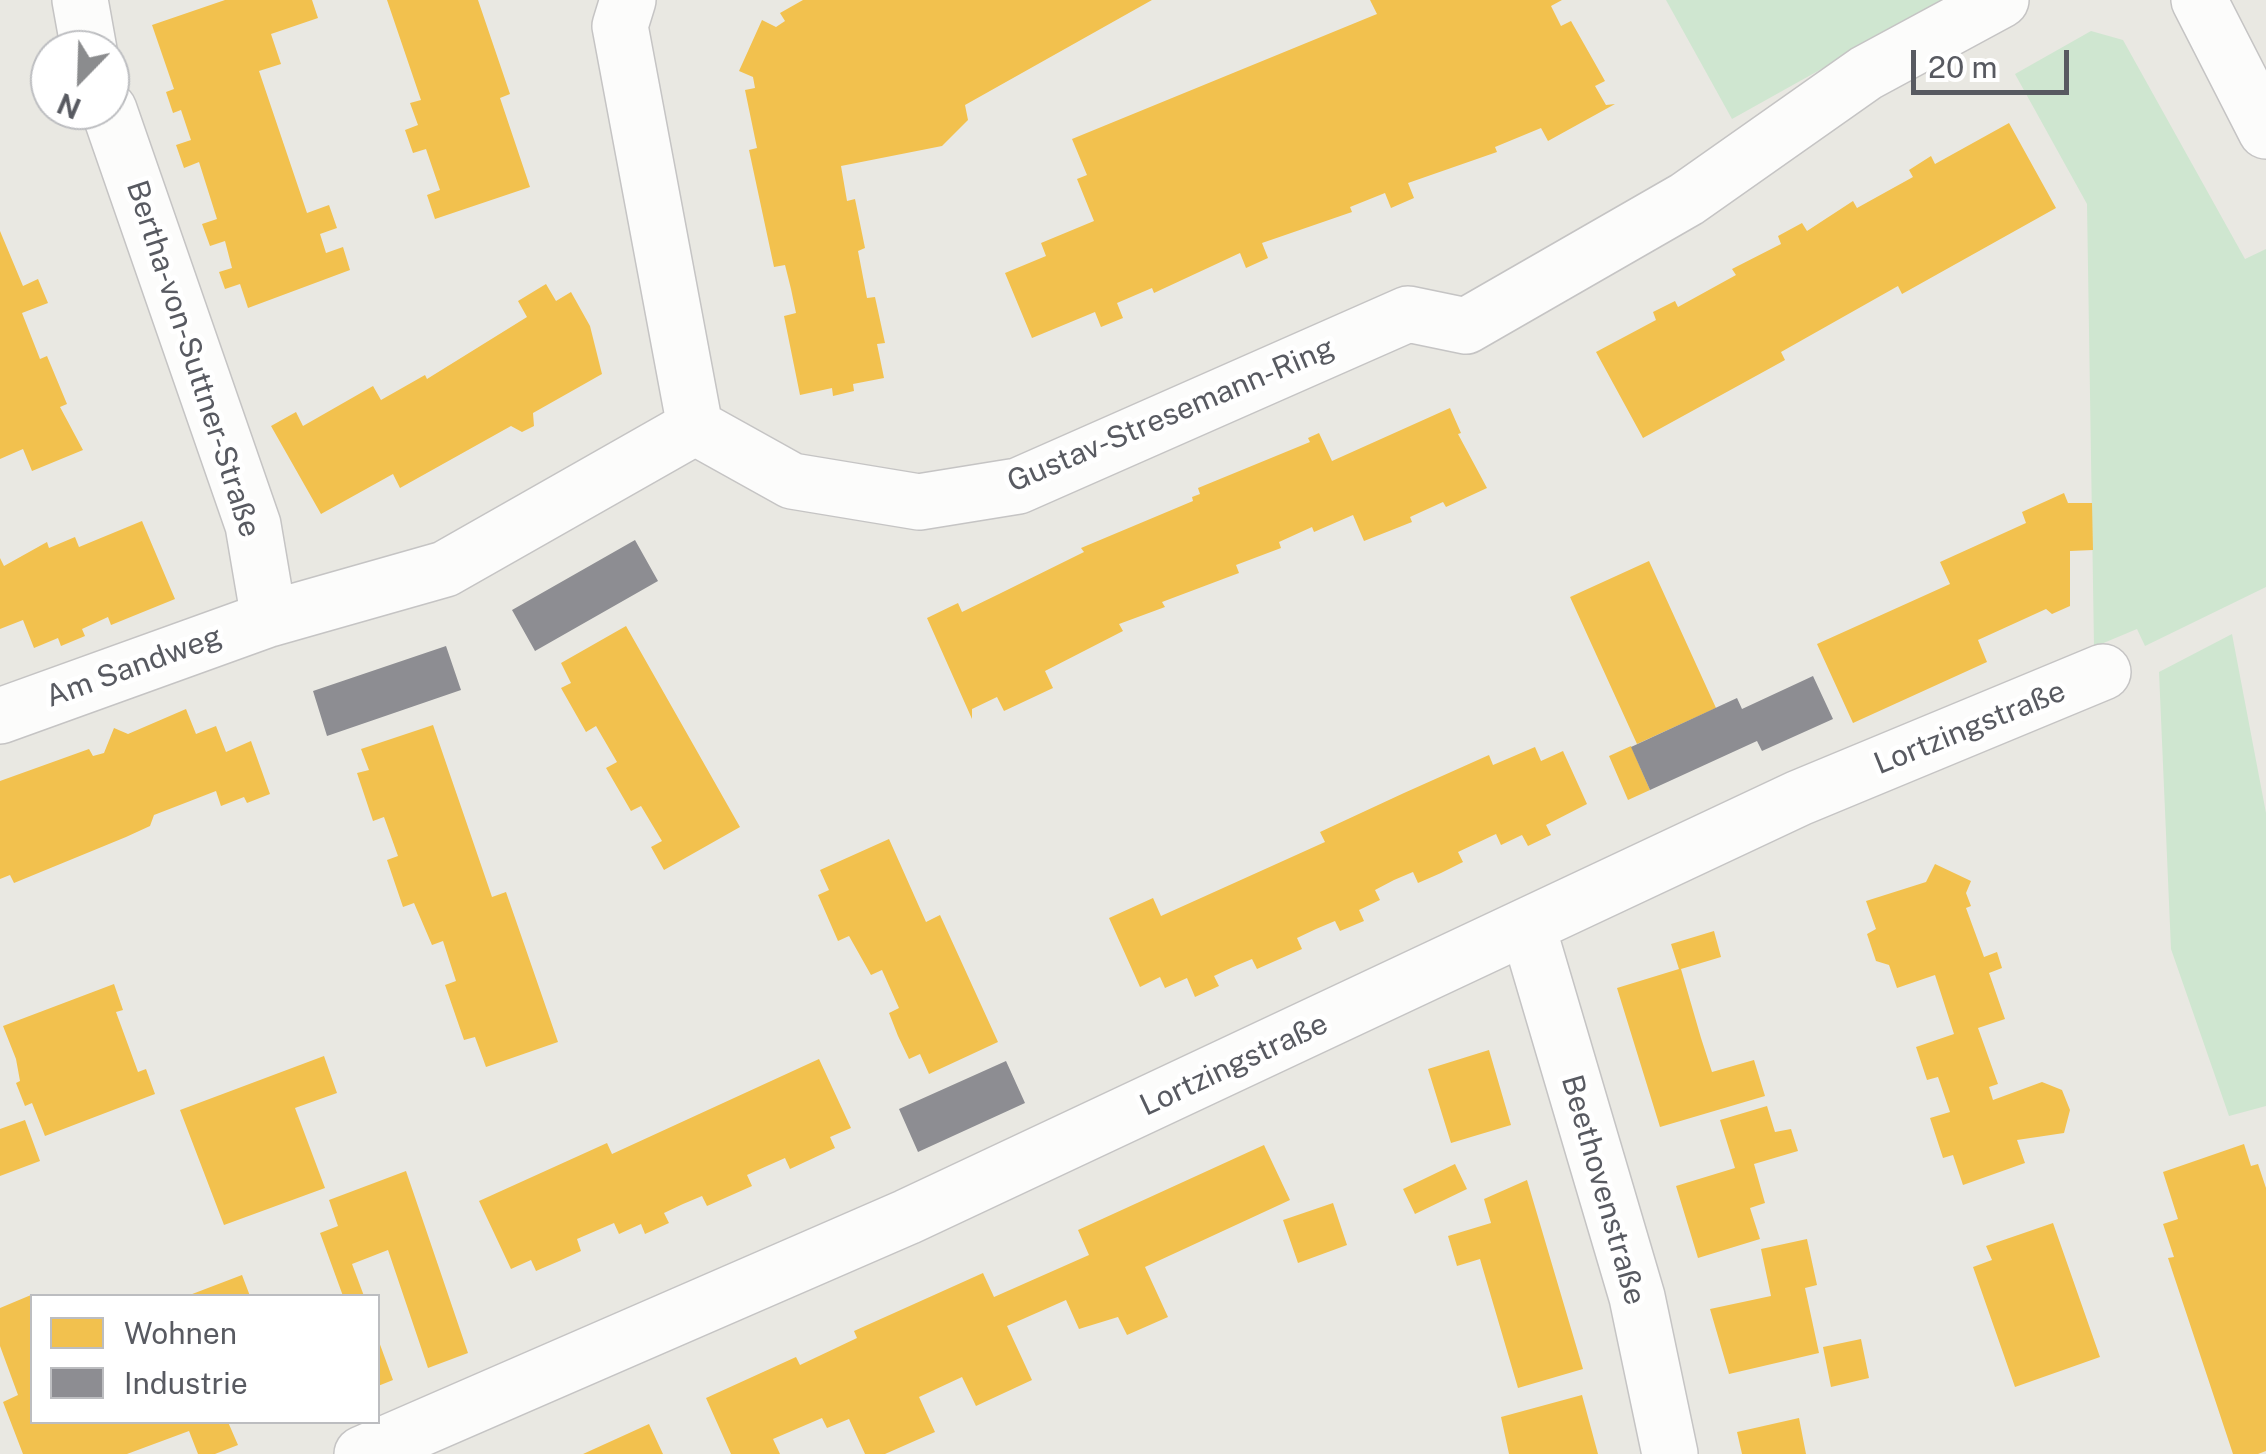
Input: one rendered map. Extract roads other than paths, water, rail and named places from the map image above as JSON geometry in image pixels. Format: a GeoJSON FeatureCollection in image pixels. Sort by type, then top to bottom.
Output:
{"type":"FeatureCollection","features":[{"type":"Feature","properties":{"kind":"street"},"geometry":{"type":"LineString","coordinates":[[80,0],[86,30]]}},
{"type":"Feature","properties":{"kind":"street"},"geometry":{"type":"LineString","coordinates":[[269,619],[444,570],[695,427],[620,26],[628,0]]}},
{"type":"Feature","properties":{"kind":"street","name":"Gustav-Stresemann-Ring"},"geometry":{"type":"LineString","coordinates":[[695,427],[792,481],[919,502],[1018,486],[1408,314],[1466,326],[1687,200],[1866,74],[2001,0]]}},
{"type":"Feature","properties":{"kind":"street"},"geometry":{"type":"LineString","coordinates":[[2199,0],[2266,131]]}},
{"type":"Feature","properties":{"kind":"street","name":"Bertha-von-Suttner-Straße"},"geometry":{"type":"LineString","coordinates":[[116,130],[253,525],[269,619]]}},
{"type":"Feature","properties":{"kind":"street","name":"Am Sandweg"},"geometry":{"type":"LineString","coordinates":[[0,714],[269,619]]}},
{"type":"Feature","properties":{"kind":"street","name":"Lortzingstraße"},"geometry":{"type":"LineString","coordinates":[[362,1454],[908,1218],[1799,798],[2104,672]]}},
{"type":"Feature","properties":{"kind":"street","name":"Beethovenstraße"},"geometry":{"type":"LineString","coordinates":[[1528,928],[1636,1297],[1670,1454]]}}]}
